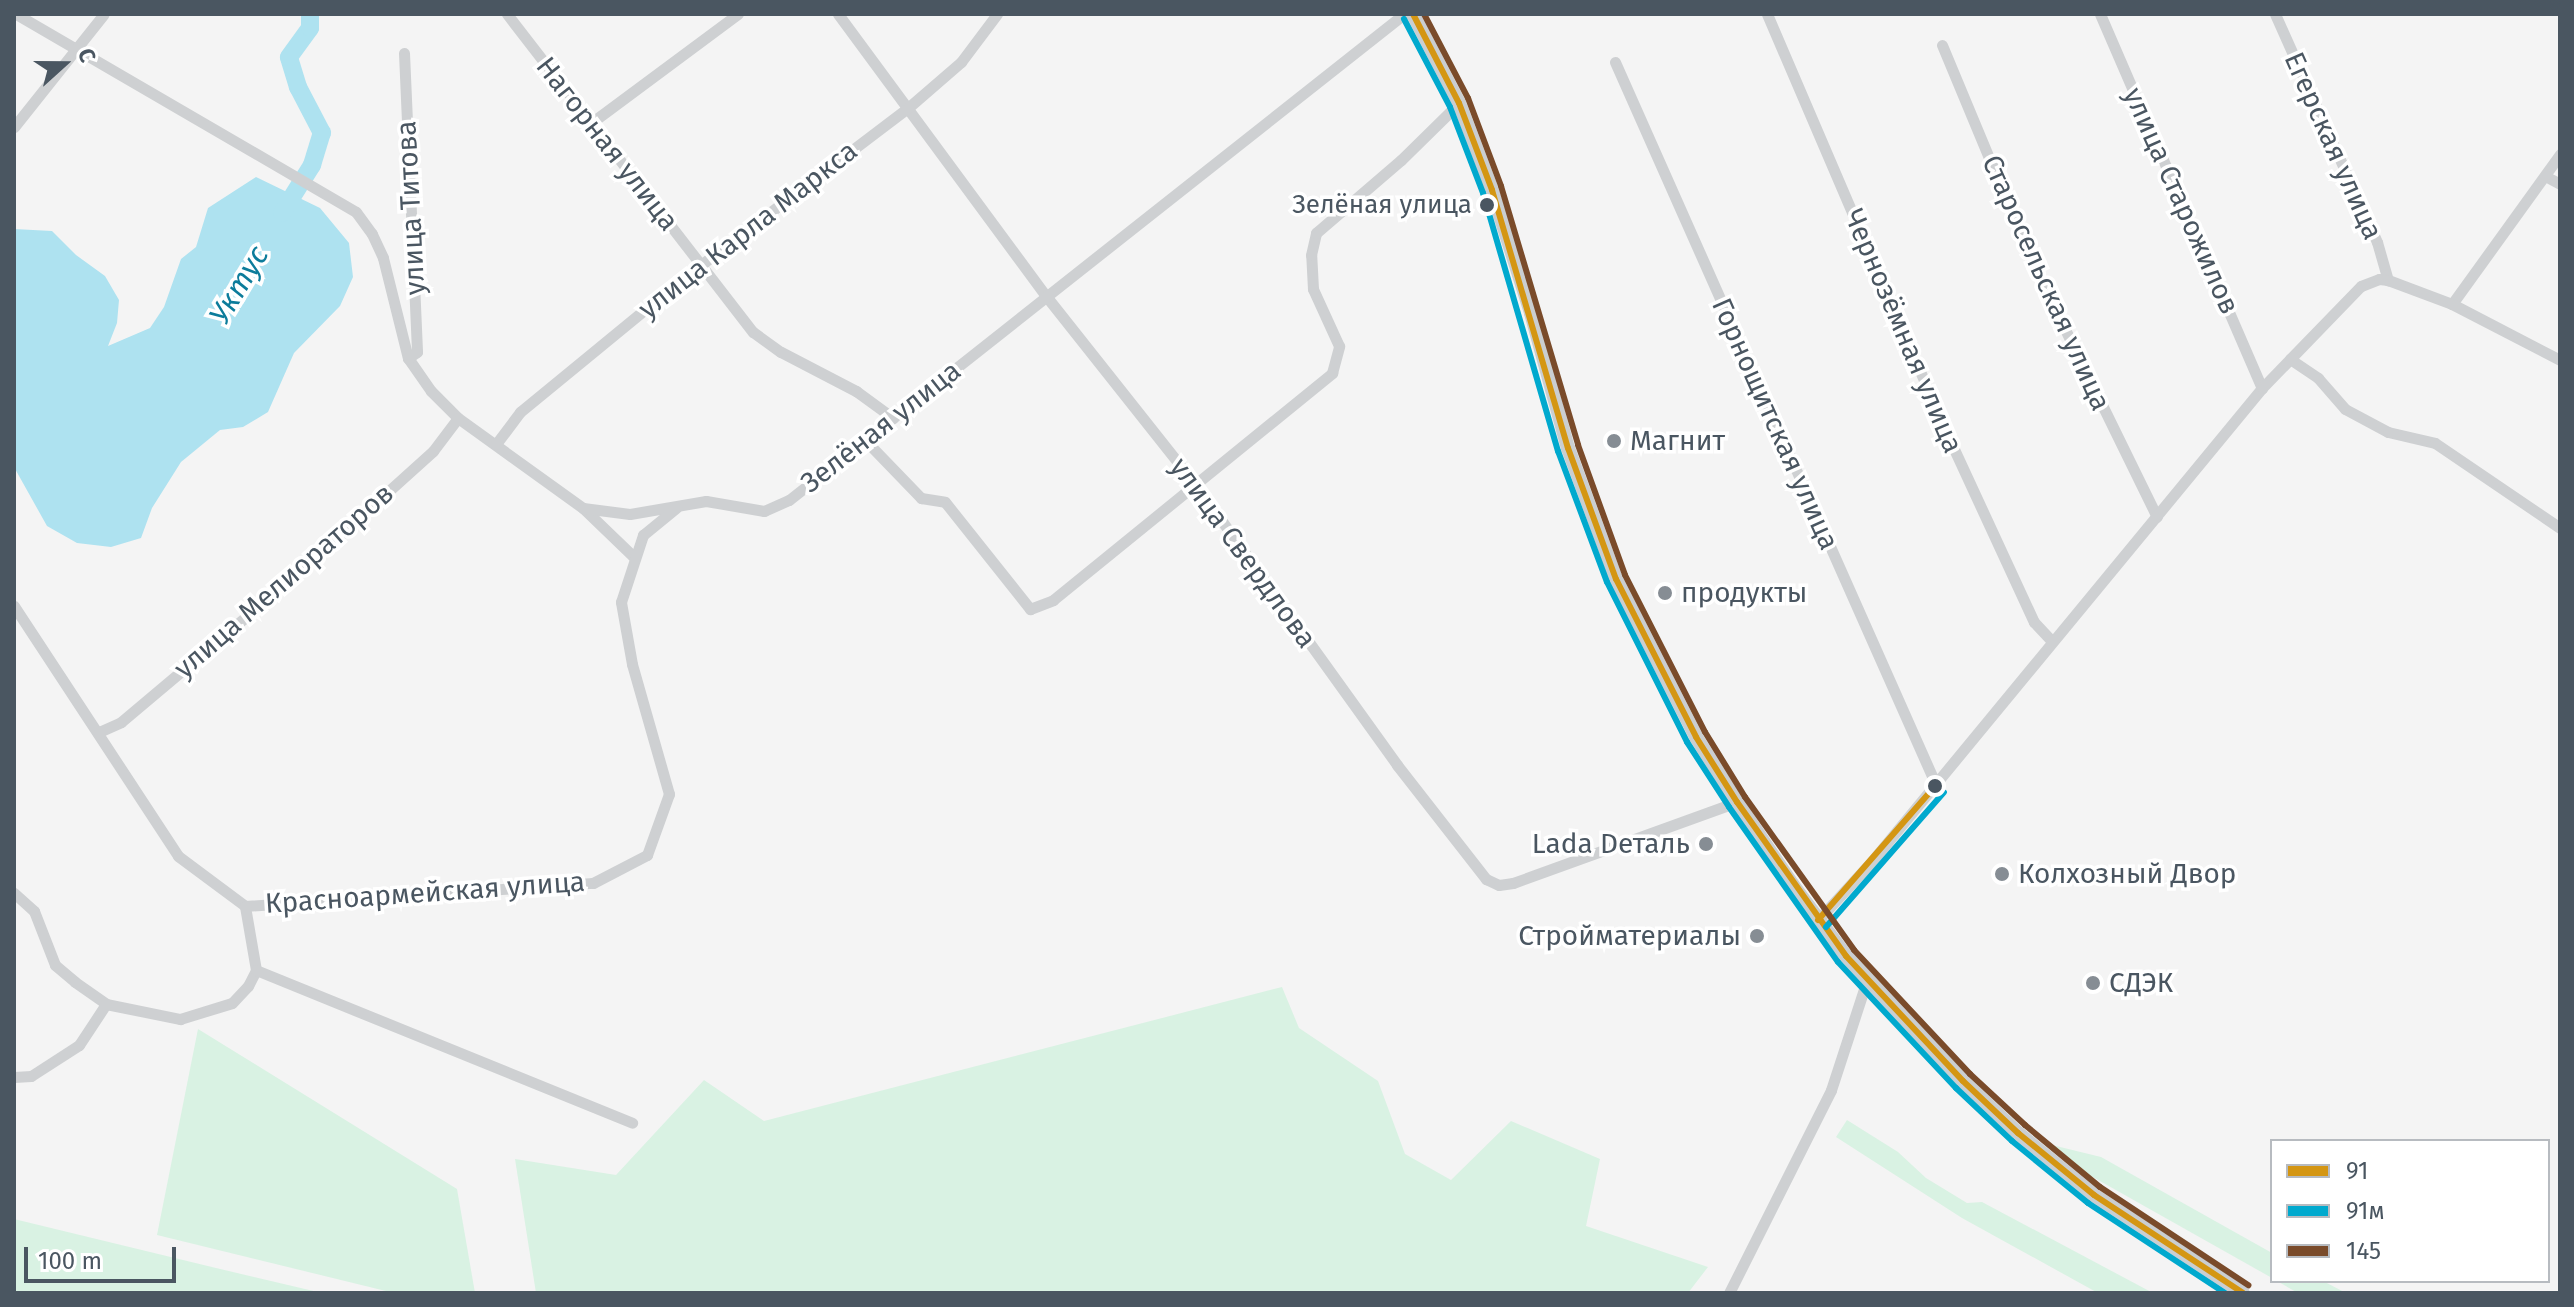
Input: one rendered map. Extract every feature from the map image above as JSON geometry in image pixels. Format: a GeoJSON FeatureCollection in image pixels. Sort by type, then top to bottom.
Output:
{"type":"FeatureCollection","features":[{"type":"Feature","properties":{"kind":"main road"},"geometry":{"type":"LineString","coordinates":[[1413,14],[1459,103],[1511,248],[1568,448],[1616,579],[1696,737],[1737,802],[1818,920],[1867,980],[2007,1123],[2094,1195],[2243,1293]]}},
{"type":"Feature","properties":{"kind":"street"},"geometry":{"type":"LineString","coordinates":[[16,14],[356,212],[372,234],[383,258],[408,358],[431,391],[458,418],[583,508],[635,558],[643,535],[676,508]]}},
{"type":"Feature","properties":{"kind":"street"},"geometry":{"type":"LineString","coordinates":[[14,127],[104,14]]}},
{"type":"Feature","properties":{"kind":"street","name":"Нагорная улица"},"geometry":{"type":"LineString","coordinates":[[507,14],[753,332],[781,352],[856,391],[893,418]]}},
{"type":"Feature","properties":{"kind":"street"},"geometry":{"type":"LineString","coordinates":[[591,123],[738,14]]}},
{"type":"Feature","properties":{"kind":"street","name":"улица Свердлова"},"geometry":{"type":"LineString","coordinates":[[838,14],[1046,296],[1196,485],[1397,765],[1492,883],[1513,883],[1737,802]]}},
{"type":"Feature","properties":{"kind":"street"},"geometry":{"type":"LineString","coordinates":[[982,14],[995,19]]}},
{"type":"Feature","properties":{"kind":"street","name":"Зелёная улица"},"geometry":{"type":"LineString","coordinates":[[583,508],[630,514],[706,501],[764,511],[789,500],[1390,18],[1404,14]]}},
{"type":"Feature","properties":{"kind":"street","name":"Чернозёмная улица"},"geometry":{"type":"LineString","coordinates":[[1767,14],[1948,436],[2034,622],[2052,641]]}},
{"type":"Feature","properties":{"kind":"street","name":"улица Старожилов"},"geometry":{"type":"LineString","coordinates":[[2100,14],[2262,388]]}},
{"type":"Feature","properties":{"kind":"street","name":"Егерская улица"},"geometry":{"type":"LineString","coordinates":[[2275,14],[2377,242],[2388,280]]}},
{"type":"Feature","properties":{"kind":"street","name":"улица Карла Маркса"},"geometry":{"type":"LineString","coordinates":[[496,444],[520,412],[700,265],[909,107],[961,62],[995,19]]}},
{"type":"Feature","properties":{"kind":"street","name":"Старосельская улица"},"geometry":{"type":"LineString","coordinates":[[1942,45],[2035,268],[2157,517]]}},
{"type":"Feature","properties":{"kind":"street","name":"улица Титова"},"geometry":{"type":"LineString","coordinates":[[404,53],[417,352],[408,358]]}},
{"type":"Feature","properties":{"kind":"street","name":"Горнощитская улица"},"geometry":{"type":"LineString","coordinates":[[1615,62],[1936,785]]}},
{"type":"Feature","properties":{"kind":"street"},"geometry":{"type":"LineString","coordinates":[[865,440],[921,498],[945,502],[1030,609],[1053,600],[1332,373],[1339,346],[1313,289],[1311,255],[1316,233],[1401,160],[1459,103]]}},
{"type":"Feature","properties":{"kind":"street"},"geometry":{"type":"LineString","coordinates":[[2452,304],[2560,154]]}},
{"type":"Feature","properties":{"kind":"street"},"geometry":{"type":"LineString","coordinates":[[2545,176],[2560,184]]}},
{"type":"Feature","properties":{"kind":"street"},"geometry":{"type":"LineString","coordinates":[[1818,920],[1936,785],[2262,388],[2361,286],[2379,279],[2388,280],[2452,304],[2560,360]]}},
{"type":"Feature","properties":{"kind":"street"},"geometry":{"type":"LineString","coordinates":[[2290,359],[2318,378],[2345,409],[2388,432],[2435,443],[2560,528]]}},
{"type":"Feature","properties":{"kind":"street","name":"улица Мелиораторов"},"geometry":{"type":"LineString","coordinates":[[99,732],[121,722],[291,579],[433,451],[458,418]]}},
{"type":"Feature","properties":{"kind":"street","name":"Красноармейская улица"},"geometry":{"type":"LineString","coordinates":[[14,606],[178,856],[245,906],[593,883],[647,855],[669,794],[632,664],[621,602],[635,558]]}},
{"type":"Feature","properties":{"kind":"street"},"geometry":{"type":"LineString","coordinates":[[14,893],[34,911],[55,965],[106,1004],[180,1019],[210,1013],[232,1003],[248,986],[256,970],[245,906]]}},
{"type":"Feature","properties":{"kind":"street"},"geometry":{"type":"LineString","coordinates":[[256,970],[632,1123]]}},
{"type":"Feature","properties":{"kind":"street"},"geometry":{"type":"LineString","coordinates":[[1729,1293],[1831,1090],[1867,980]]}},
{"type":"Feature","properties":{"kind":"street"},"geometry":{"type":"LineString","coordinates":[[14,1077],[31,1076],[79,1045],[106,1004]]}},
{"type":"Feature","properties":{"kind":"green space"},"geometry":{"type":"Polygon","coordinates":[[[1282,987],[1299,1028],[1378,1081],[1405,1154],[1451,1180],[1511,1121],[1600,1159],[1586,1226],[1708,1267],[1688,1293],[536,1293],[515,1159],[616,1175],[704,1080],[764,1121],[1282,987]]]}},
{"type":"Feature","properties":{"kind":"green space"},"geometry":{"type":"Polygon","coordinates":[[[198,1029],[457,1189],[475,1293],[394,1293],[157,1235],[198,1029]]]}},
{"type":"Feature","properties":{"kind":"green space"},"geometry":{"type":"Polygon","coordinates":[[[1847,1120],[1898,1152],[1926,1178],[1967,1203],[1982,1202],[2153,1293],[2098,1293],[1962,1218],[1836,1137],[1847,1120]]]}},
{"type":"Feature","properties":{"kind":"green space"},"geometry":{"type":"Polygon","coordinates":[[[2052,1145],[2101,1157],[2270,1252],[2270,1277],[2091,1176],[2052,1145]]]}},
{"type":"Feature","properties":{"kind":"green space"},"geometry":{"type":"Polygon","coordinates":[[[14,1219],[216,1268],[322,1293],[14,1293],[14,1219]]]}},
{"type":"Feature","properties":{"kind":"green space"},"geometry":{"type":"Polygon","coordinates":[[[2280,1283],[2327,1283],[2346,1293],[2298,1293],[2280,1283]]]}},
{"type":"Feature","properties":{"kind":"water"},"geometry":{"type":"Polygon","coordinates":[[[256,177],[320,208],[349,243],[353,277],[340,306],[294,353],[268,412],[243,427],[220,430],[181,462],[152,508],[141,538],[111,547],[77,543],[47,526],[14,467],[14,229],[52,231],[76,255],[105,276],[119,300],[117,323],[108,346],[150,328],[164,307],[181,259],[196,247],[208,208],[256,177]]]}},
{"type":"Feature","properties":{"kind":"waterway","name":"Уктус"},"geometry":{"type":"LineString","coordinates":[[282,213],[312,165],[322,133],[298,87],[289,57],[310,28],[310,14]]}},
{"type":"Feature","properties":{"kind":"transit line","name":"91"},"geometry":{"type":"LineString","coordinates":[[1413,14],[1459,103],[1492,190],[1568,448],[1616,579],[1696,737],[1737,802],[1846,956],[1963,1081],[2018,1133],[2094,1195],[2243,1293]]}},
{"type":"Feature","properties":{"kind":"transit line","name":"145"},"geometry":{"type":"LineString","coordinates":[[1424,14],[1468,98],[1501,186],[1578,445],[1625,575],[1705,732],[1745,797],[1854,950],[1970,1074],[2025,1125],[2100,1187],[2248,1285]]}},
{"type":"Feature","properties":{"kind":"transit line","name":"91м"},"geometry":{"type":"LineString","coordinates":[[1404,19],[1450,107],[1483,193],[1558,451],[1607,582],[1687,742],[1838,962],[1956,1088],[2012,1141],[2088,1203],[2225,1293]]}},
{"type":"Feature","properties":{"kind":"transit line","name":"91"},"geometry":{"type":"LineString","coordinates":[[1818,920],[1936,785]]}},
{"type":"Feature","properties":{"kind":"transit line","name":"91м"},"geometry":{"type":"LineString","coordinates":[[1826,927],[1944,792]]}},
{"type":"Feature","properties":{"kind":"place","name":"Зелёная улица"},"geometry":{"type":"Point","coordinates":[1487,205]}},
{"type":"Feature","properties":{"kind":"place","name":"Магнит"},"geometry":{"type":"Point","coordinates":[1614,441]}},
{"type":"Feature","properties":{"kind":"place","name":"продукты"},"geometry":{"type":"Point","coordinates":[1665,593]}},
{"type":"Feature","properties":{"kind":"place","name":"Lada Dеталь"},"geometry":{"type":"Point","coordinates":[1706,844]}},
{"type":"Feature","properties":{"kind":"place","name":"Колхозный Двор"},"geometry":{"type":"Point","coordinates":[2002,874]}},
{"type":"Feature","properties":{"kind":"place","name":"Стройматериалы"},"geometry":{"type":"Point","coordinates":[1757,936]}},
{"type":"Feature","properties":{"kind":"place","name":"СДЭК"},"geometry":{"type":"Point","coordinates":[2093,983]}}]}
